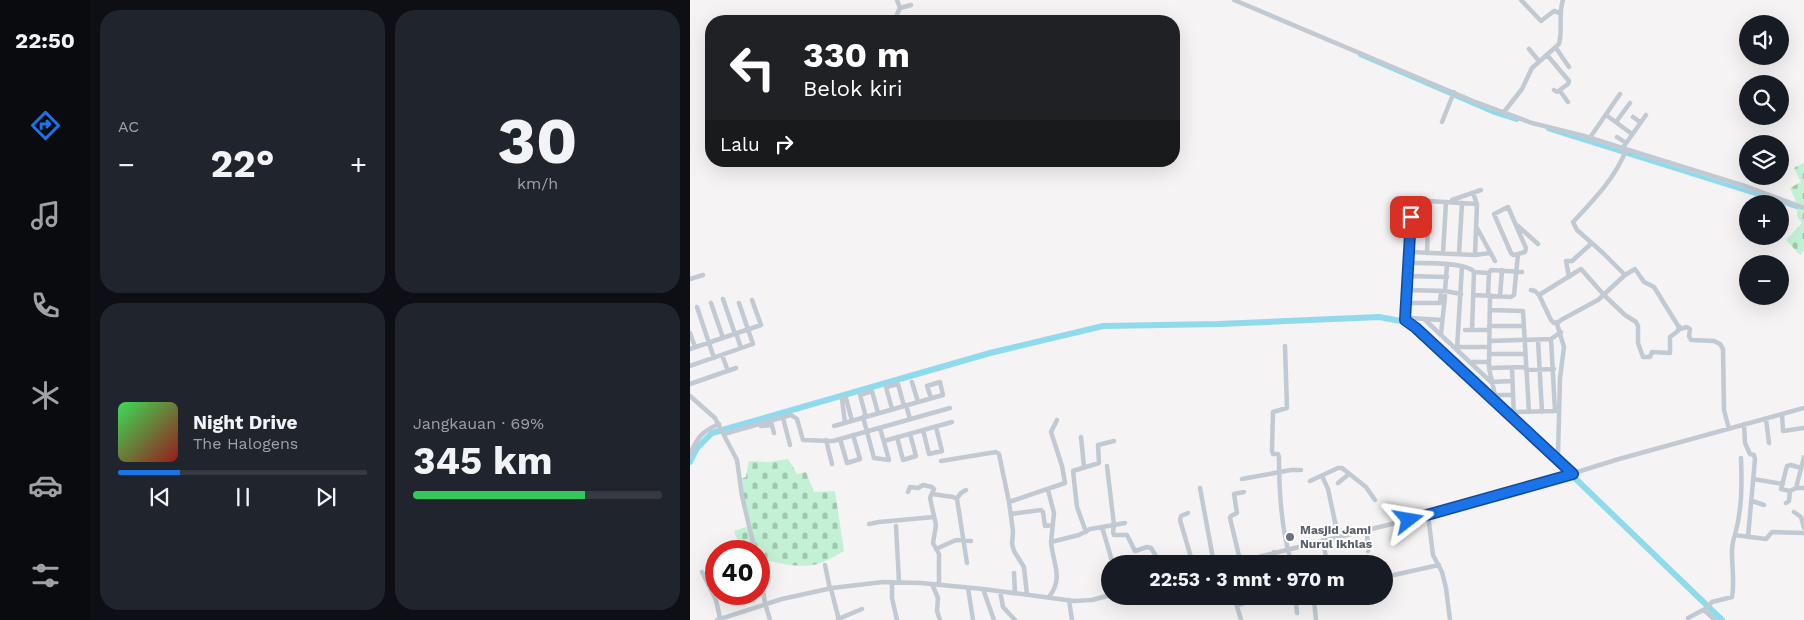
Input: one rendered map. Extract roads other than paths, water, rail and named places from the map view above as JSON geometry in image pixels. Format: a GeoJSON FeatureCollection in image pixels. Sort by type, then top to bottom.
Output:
{"type":"FeatureCollection","features":[{"type":"Feature","properties":{"kind":"street"},"geometry":{"type":"LineString","coordinates":[[897,0],[900,8]]}},
{"type":"Feature","properties":{"kind":"street"},"geometry":{"type":"LineString","coordinates":[[1234,0],[1454,94],[1532,123],[1589,139],[1624,152],[1748,187],[1804,208]]}},
{"type":"Feature","properties":{"kind":"street"},"geometry":{"type":"LineString","coordinates":[[1521,0],[1541,22],[1554,11],[1560,13]]}},
{"type":"Feature","properties":{"kind":"street"},"geometry":{"type":"LineString","coordinates":[[1504,112],[1522,89],[1530,71],[1556,48],[1560,40],[1560,13],[1563,0]]}},
{"type":"Feature","properties":{"kind":"street"},"geometry":{"type":"LineString","coordinates":[[896,15],[900,8],[911,5]]}},
{"type":"Feature","properties":{"kind":"street"},"geometry":{"type":"LineString","coordinates":[[1556,48],[1568,67]]}},
{"type":"Feature","properties":{"kind":"street"},"geometry":{"type":"LineString","coordinates":[[1529,49],[1539,62]]}},
{"type":"Feature","properties":{"kind":"street"},"geometry":{"type":"LineString","coordinates":[[1547,55],[1569,81],[1568,84],[1557,91],[1568,102]]}},
{"type":"Feature","properties":{"kind":"street"},"geometry":{"type":"LineString","coordinates":[[1442,122],[1454,94]]}},
{"type":"Feature","properties":{"kind":"street"},"geometry":{"type":"LineString","coordinates":[[1589,139],[1620,94]]}},
{"type":"Feature","properties":{"kind":"street"},"geometry":{"type":"LineString","coordinates":[[1616,122],[1630,102]]}},
{"type":"Feature","properties":{"kind":"street"},"geometry":{"type":"LineString","coordinates":[[1606,115],[1632,134]]}},
{"type":"Feature","properties":{"kind":"street"},"geometry":{"type":"LineString","coordinates":[[1625,275],[1574,227],[1573,222],[1622,162],[1626,143],[1646,115]]}},
{"type":"Feature","properties":{"kind":"street"},"geometry":{"type":"LineString","coordinates":[[1633,117],[1640,122]]}},
{"type":"Feature","properties":{"kind":"street"},"geometry":{"type":"LineString","coordinates":[[1617,137],[1626,143]]}},
{"type":"Feature","properties":{"kind":"street"},"geometry":{"type":"LineString","coordinates":[[1447,202],[1481,190]]}},
{"type":"Feature","properties":{"kind":"street"},"geometry":{"type":"LineString","coordinates":[[1473,193],[1477,204],[1475,255]]}},
{"type":"Feature","properties":{"kind":"street"},"geometry":{"type":"LineString","coordinates":[[1477,204],[1412,200],[1405,320],[1514,415],[1573,474]]}},
{"type":"Feature","properties":{"kind":"street"},"geometry":{"type":"LineString","coordinates":[[1427,252],[1429,201]]}},
{"type":"Feature","properties":{"kind":"street"},"geometry":{"type":"LineString","coordinates":[[1443,253],[1447,202]]}},
{"type":"Feature","properties":{"kind":"street"},"geometry":{"type":"LineString","coordinates":[[1459,254],[1462,203]]}},
{"type":"Feature","properties":{"kind":"street"},"geometry":{"type":"LineString","coordinates":[[1508,208],[1526,248],[1525,252],[1518,254],[1513,255],[1511,253],[1494,214],[1508,208]]}},
{"type":"Feature","properties":{"kind":"street"},"geometry":{"type":"LineString","coordinates":[[1517,225],[1538,244]]}},
{"type":"Feature","properties":{"kind":"street"},"geometry":{"type":"LineString","coordinates":[[1476,227],[1495,261]]}},
{"type":"Feature","properties":{"kind":"street"},"geometry":{"type":"LineString","coordinates":[[1569,277],[1566,261],[1572,261],[1592,244]]}},
{"type":"Feature","properties":{"kind":"street"},"geometry":{"type":"LineString","coordinates":[[1410,252],[1475,255],[1490,253]]}},
{"type":"Feature","properties":{"kind":"street"},"geometry":{"type":"LineString","coordinates":[[1473,295],[1511,297],[1514,295],[1518,254]]}},
{"type":"Feature","properties":{"kind":"street"},"geometry":{"type":"LineString","coordinates":[[1409,263],[1462,266],[1472,269],[1474,272],[1489,273],[1491,270],[1522,272]]}},
{"type":"Feature","properties":{"kind":"street"},"geometry":{"type":"LineString","coordinates":[[1441,334],[1447,264]]}},
{"type":"Feature","properties":{"kind":"street"},"geometry":{"type":"LineString","coordinates":[[1457,348],[1462,266]]}},
{"type":"Feature","properties":{"kind":"street"},"geometry":{"type":"LineString","coordinates":[[1540,295],[1581,269],[1604,295],[1625,315],[1636,322],[1638,326],[1638,343],[1643,357],[1650,357],[1652,352],[1670,353],[1670,337],[1678,331],[1679,326]]}},
{"type":"Feature","properties":{"kind":"street"},"geometry":{"type":"LineString","coordinates":[[1531,290],[1535,290],[1540,295],[1550,320],[1554,323],[1598,300],[1625,275],[1635,269],[1644,282],[1654,287],[1679,326],[1682,329],[1690,329],[1689,336],[1691,340],[1716,341],[1722,347],[1724,410],[1729,429]]}},
{"type":"Feature","properties":{"kind":"street"},"geometry":{"type":"LineString","coordinates":[[1500,296],[1502,270]]}},
{"type":"Feature","properties":{"kind":"street"},"geometry":{"type":"LineString","coordinates":[[1472,330],[1474,272]]}},
{"type":"Feature","properties":{"kind":"street"},"geometry":{"type":"LineString","coordinates":[[1489,273],[1489,368],[1496,401]]}},
{"type":"Feature","properties":{"kind":"street"},"geometry":{"type":"LineString","coordinates":[[690,279],[703,275]]}},
{"type":"Feature","properties":{"kind":"street"},"geometry":{"type":"LineString","coordinates":[[1408,276],[1447,277]]}},
{"type":"Feature","properties":{"kind":"street"},"geometry":{"type":"LineString","coordinates":[[1407,290],[1461,294]]}},
{"type":"Feature","properties":{"kind":"street"},"geometry":{"type":"LineString","coordinates":[[1406,303],[1440,303],[1444,293]]}},
{"type":"Feature","properties":{"kind":"street"},"geometry":{"type":"LineString","coordinates":[[723,299],[742,348]]}},
{"type":"Feature","properties":{"kind":"street"},"geometry":{"type":"LineString","coordinates":[[690,333],[692,348],[760,324],[752,300]]}},
{"type":"Feature","properties":{"kind":"street"},"geometry":{"type":"LineString","coordinates":[[711,303],[723,338]]}},
{"type":"Feature","properties":{"kind":"street"},"geometry":{"type":"LineString","coordinates":[[690,366],[753,344],[739,303]]}},
{"type":"Feature","properties":{"kind":"street"},"geometry":{"type":"LineString","coordinates":[[697,307],[714,358]]}},
{"type":"Feature","properties":{"kind":"street"},"geometry":{"type":"LineString","coordinates":[[1490,310],[1523,311],[1528,412]]}},
{"type":"Feature","properties":{"kind":"street"},"geometry":{"type":"LineString","coordinates":[[1411,318],[1442,320]]}},
{"type":"Feature","properties":{"kind":"street"},"geometry":{"type":"LineString","coordinates":[[1425,320],[1457,348],[1491,382],[1512,381]]}},
{"type":"Feature","properties":{"kind":"street"},"geometry":{"type":"LineString","coordinates":[[1558,322],[1557,327],[1561,332],[1564,347],[1558,411],[1558,454],[1561,461]]}},
{"type":"Feature","properties":{"kind":"street"},"geometry":{"type":"LineString","coordinates":[[1465,330],[1524,326]]}},
{"type":"Feature","properties":{"kind":"street"},"geometry":{"type":"LineString","coordinates":[[1490,341],[1551,339],[1561,332]]}},
{"type":"Feature","properties":{"kind":"street"},"geometry":{"type":"LineString","coordinates":[[1551,339],[1558,411]]}},
{"type":"Feature","properties":{"kind":"street"},"geometry":{"type":"LineString","coordinates":[[1538,340],[1542,412]]}},
{"type":"Feature","properties":{"kind":"street"},"geometry":{"type":"LineString","coordinates":[[1285,346],[1287,408],[1273,412],[1272,453],[1279,455],[1282,515],[1290,555]]}},
{"type":"Feature","properties":{"kind":"street"},"geometry":{"type":"LineString","coordinates":[[1457,348],[1486,347]]}},
{"type":"Feature","properties":{"kind":"street"},"geometry":{"type":"LineString","coordinates":[[1490,354],[1526,354]]}},
{"type":"Feature","properties":{"kind":"street"},"geometry":{"type":"LineString","coordinates":[[722,355],[728,371]]}},
{"type":"Feature","properties":{"kind":"street"},"geometry":{"type":"LineString","coordinates":[[1470,362],[1486,362]]}},
{"type":"Feature","properties":{"kind":"street"},"geometry":{"type":"LineString","coordinates":[[690,384],[736,368]]}},
{"type":"Feature","properties":{"kind":"street"},"geometry":{"type":"LineString","coordinates":[[1489,368],[1554,369]]}},
{"type":"Feature","properties":{"kind":"street"},"geometry":{"type":"LineString","coordinates":[[1512,368],[1514,415]]}},
{"type":"Feature","properties":{"kind":"street"},"geometry":{"type":"LineString","coordinates":[[912,382],[918,402]]}},
{"type":"Feature","properties":{"kind":"street"},"geometry":{"type":"LineString","coordinates":[[892,409],[886,387],[898,384],[910,419]]}},
{"type":"Feature","properties":{"kind":"street"},"geometry":{"type":"LineString","coordinates":[[878,413],[872,391],[860,395],[874,458],[889,460],[880,428]]}},
{"type":"Feature","properties":{"kind":"street"},"geometry":{"type":"LineString","coordinates":[[1494,395],[1513,395]]}},
{"type":"Feature","properties":{"kind":"street"},"geometry":{"type":"LineString","coordinates":[[690,396],[715,418],[737,460],[742,496],[753,540]]}},
{"type":"Feature","properties":{"kind":"street"},"geometry":{"type":"LineString","coordinates":[[845,423],[842,399],[846,398],[852,421]]}},
{"type":"Feature","properties":{"kind":"street"},"geometry":{"type":"LineString","coordinates":[[834,426],[931,398]]}},
{"type":"Feature","properties":{"kind":"street"},"geometry":{"type":"LineString","coordinates":[[690,454],[697,438],[702,434],[771,423],[791,416],[797,419],[803,440],[826,440],[840,439],[950,408]]}},
{"type":"Feature","properties":{"kind":"street"},"geometry":{"type":"LineString","coordinates":[[1264,555],[1428,515],[1804,408]]}},
{"type":"Feature","properties":{"kind":"street"},"geometry":{"type":"LineString","coordinates":[[1514,415],[1528,412],[1558,411]]}},
{"type":"Feature","properties":{"kind":"street"},"geometry":{"type":"LineString","coordinates":[[1782,414],[1783,431],[1804,428]]}},
{"type":"Feature","properties":{"kind":"street"},"geometry":{"type":"LineString","coordinates":[[783,418],[790,445]]}},
{"type":"Feature","properties":{"kind":"street"},"geometry":{"type":"LineString","coordinates":[[1766,419],[1768,443]]}},
{"type":"Feature","properties":{"kind":"street"},"geometry":{"type":"LineString","coordinates":[[1009,502],[1064,485],[1066,482],[1051,435],[1051,429],[1057,420]]}},
{"type":"Feature","properties":{"kind":"street"},"geometry":{"type":"LineString","coordinates":[[884,441],[952,422]]}},
{"type":"Feature","properties":{"kind":"street"},"geometry":{"type":"LineString","coordinates":[[771,423],[774,433]]}},
{"type":"Feature","properties":{"kind":"street"},"geometry":{"type":"LineString","coordinates":[[1744,424],[1746,446],[1754,457],[1748,537]]}},
{"type":"Feature","properties":{"kind":"street"},"geometry":{"type":"LineString","coordinates":[[923,430],[929,454],[942,451],[936,427]]}},
{"type":"Feature","properties":{"kind":"street"},"geometry":{"type":"LineString","coordinates":[[897,437],[903,460],[916,456],[910,434]]}},
{"type":"Feature","properties":{"kind":"street"},"geometry":{"type":"LineString","coordinates":[[840,439],[846,463],[860,459],[853,435]]}},
{"type":"Feature","properties":{"kind":"street"},"geometry":{"type":"LineString","coordinates":[[1081,437],[1084,468]]}},
{"type":"Feature","properties":{"kind":"street"},"geometry":{"type":"LineString","coordinates":[[826,440],[832,464]]}},
{"type":"Feature","properties":{"kind":"street"},"geometry":{"type":"LineString","coordinates":[[1064,475],[1100,463],[1098,445],[1114,441]]}},
{"type":"Feature","properties":{"kind":"street"},"geometry":{"type":"LineString","coordinates":[[940,461],[958,457],[970,458],[998,453],[1011,514],[1012,544],[1024,567],[1026,595]]}},
{"type":"Feature","properties":{"kind":"street"},"geometry":{"type":"LineString","coordinates":[[1796,488],[1804,457]]}},
{"type":"Feature","properties":{"kind":"street"},"geometry":{"type":"LineString","coordinates":[[1688,618],[1712,602],[1732,597],[1734,572],[1732,544],[1740,512],[1742,493],[1741,458]]}},
{"type":"Feature","properties":{"kind":"street"},"geometry":{"type":"LineString","coordinates":[[1801,468],[1791,465],[1787,466],[1781,489],[1790,491],[1796,488],[1804,488]]}},
{"type":"Feature","properties":{"kind":"street"},"geometry":{"type":"LineString","coordinates":[[1107,466],[1114,535],[1127,535],[1135,551],[1148,547],[1151,548],[1155,555]]}},
{"type":"Feature","properties":{"kind":"street"},"geometry":{"type":"LineString","coordinates":[[1310,481],[1340,467],[1366,487],[1375,500]]}},
{"type":"Feature","properties":{"kind":"street"},"geometry":{"type":"LineString","coordinates":[[1242,479],[1301,470]]}},
{"type":"Feature","properties":{"kind":"street"},"geometry":{"type":"LineString","coordinates":[[1073,471],[1077,507],[1086,532]]}},
{"type":"Feature","properties":{"kind":"street"},"geometry":{"type":"LineString","coordinates":[[1338,483],[1350,474]]}},
{"type":"Feature","properties":{"kind":"street"},"geometry":{"type":"LineString","coordinates":[[1322,476],[1328,489],[1338,536]]}},
{"type":"Feature","properties":{"kind":"street"},"geometry":{"type":"LineString","coordinates":[[1753,479],[1783,484]]}},
{"type":"Feature","properties":{"kind":"street"},"geometry":{"type":"LineString","coordinates":[[908,492],[910,487],[918,488],[924,485],[933,488],[930,498],[936,526],[933,539],[939,555],[939,585]]}},
{"type":"Feature","properties":{"kind":"street"},"geometry":{"type":"LineString","coordinates":[[1200,488],[1212,555]]}},
{"type":"Feature","properties":{"kind":"street"},"geometry":{"type":"LineString","coordinates":[[957,498],[961,492],[966,490]]}},
{"type":"Feature","properties":{"kind":"street"},"geometry":{"type":"LineString","coordinates":[[1048,490],[1053,504],[1052,542],[1058,581],[1056,588],[1049,597]]}},
{"type":"Feature","properties":{"kind":"street"},"geometry":{"type":"LineString","coordinates":[[1786,503],[1789,501],[1790,491]]}},
{"type":"Feature","properties":{"kind":"street"},"geometry":{"type":"LineString","coordinates":[[1241,555],[1231,516],[1237,513],[1234,494],[1244,492]]}},
{"type":"Feature","properties":{"kind":"street"},"geometry":{"type":"LineString","coordinates":[[932,494],[957,498]]}},
{"type":"Feature","properties":{"kind":"street"},"geometry":{"type":"LineString","coordinates":[[957,498],[967,562]]}},
{"type":"Feature","properties":{"kind":"street"},"geometry":{"type":"LineString","coordinates":[[1752,501],[1764,505]]}},
{"type":"Feature","properties":{"kind":"street"},"geometry":{"type":"LineString","coordinates":[[1011,514],[1041,510],[1045,526],[1053,525]]}},
{"type":"Feature","properties":{"kind":"street"},"geometry":{"type":"LineString","coordinates":[[1794,512],[1801,517],[1804,528]]}},
{"type":"Feature","properties":{"kind":"street"},"geometry":{"type":"LineString","coordinates":[[1188,513],[1179,518],[1190,555]]}},
{"type":"Feature","properties":{"kind":"street"},"geometry":{"type":"LineString","coordinates":[[1428,515],[1433,554],[1439,565],[1446,588],[1450,620]]}},
{"type":"Feature","properties":{"kind":"street"},"geometry":{"type":"LineString","coordinates":[[869,524],[934,518]]}},
{"type":"Feature","properties":{"kind":"street"},"geometry":{"type":"LineString","coordinates":[[1052,542],[1125,522]]}},
{"type":"Feature","properties":{"kind":"street"},"geometry":{"type":"LineString","coordinates":[[896,526],[899,582]]}},
{"type":"Feature","properties":{"kind":"street"},"geometry":{"type":"LineString","coordinates":[[1102,527],[1110,555]]}},
{"type":"Feature","properties":{"kind":"street"},"geometry":{"type":"LineString","coordinates":[[1367,530],[1368,551]]}},
{"type":"Feature","properties":{"kind":"street"},"geometry":{"type":"LineString","coordinates":[[1735,535],[1766,539],[1772,532],[1804,533]]}},
{"type":"Feature","properties":{"kind":"street"},"geometry":{"type":"LineString","coordinates":[[1323,540],[1326,555]]}},
{"type":"Feature","properties":{"kind":"street"},"geometry":{"type":"LineString","coordinates":[[936,549],[954,541],[971,541]]}},
{"type":"Feature","properties":{"kind":"street"},"geometry":{"type":"LineString","coordinates":[[825,564],[839,620],[862,609]]}},
{"type":"Feature","properties":{"kind":"street"},"geometry":{"type":"LineString","coordinates":[[1393,575],[1439,565]]}},
{"type":"Feature","properties":{"kind":"street"},"geometry":{"type":"LineString","coordinates":[[702,572],[705,577]]}},
{"type":"Feature","properties":{"kind":"street"},"geometry":{"type":"LineString","coordinates":[[1014,573],[1015,593]]}},
{"type":"Feature","properties":{"kind":"street"},"geometry":{"type":"LineString","coordinates":[[892,582],[892,598],[897,620]]}},
{"type":"Feature","properties":{"kind":"street"},"geometry":{"type":"LineString","coordinates":[[770,602],[830,589],[892,582],[984,589],[1069,600],[1092,600],[1101,598]]}},
{"type":"Feature","properties":{"kind":"street"},"geometry":{"type":"LineString","coordinates":[[932,584],[938,598],[937,611],[940,620]]}},
{"type":"Feature","properties":{"kind":"street"},"geometry":{"type":"LineString","coordinates":[[968,588],[973,620]]}},
{"type":"Feature","properties":{"kind":"street"},"geometry":{"type":"LineString","coordinates":[[984,589],[994,620]]}},
{"type":"Feature","properties":{"kind":"street"},"geometry":{"type":"LineString","coordinates":[[1000,591],[1003,606],[1015,620]]}},
{"type":"Feature","properties":{"kind":"street"},"geometry":{"type":"LineString","coordinates":[[1069,600],[1072,620]]}},
{"type":"Feature","properties":{"kind":"street"},"geometry":{"type":"LineString","coordinates":[[717,605],[718,619],[759,605]]}},
{"type":"Feature","properties":{"kind":"street"},"geometry":{"type":"LineString","coordinates":[[766,605],[770,620]]}},
{"type":"Feature","properties":{"kind":"street"},"geometry":{"type":"LineString","coordinates":[[1296,605],[1297,613]]}},
{"type":"Feature","properties":{"kind":"street"},"geometry":{"type":"LineString","coordinates":[[1314,605],[1316,620]]}},
{"type":"Feature","properties":{"kind":"street"},"geometry":{"type":"LineString","coordinates":[[1237,606],[1241,620]]}},
{"type":"Feature","properties":{"kind":"street"},"geometry":{"type":"LineString","coordinates":[[1704,609],[1715,620]]}},
{"type":"Feature","properties":{"kind":"street"},"geometry":{"type":"LineString","coordinates":[[732,614],[734,620]]}},
{"type":"Feature","properties":{"kind":"waterway"},"geometry":{"type":"LineString","coordinates":[[1360,55],[1492,112],[1517,120]]}},
{"type":"Feature","properties":{"kind":"waterway"},"geometry":{"type":"LineString","coordinates":[[1548,129],[1797,207]]}},
{"type":"Feature","properties":{"kind":"waterway"},"geometry":{"type":"LineString","coordinates":[[690,462],[697,448],[712,433],[990,353],[1103,326],[1219,324],[1379,317],[1401,321],[1416,330]]}},
{"type":"Feature","properties":{"kind":"waterway"},"geometry":{"type":"LineString","coordinates":[[1552,456],[1722,620]]}},
{"type":"Feature","properties":{"kind":"place","name":"Masjid Jami Nurul Ikhlas"},"geometry":{"type":"Point","coordinates":[1290,537]}}]}
